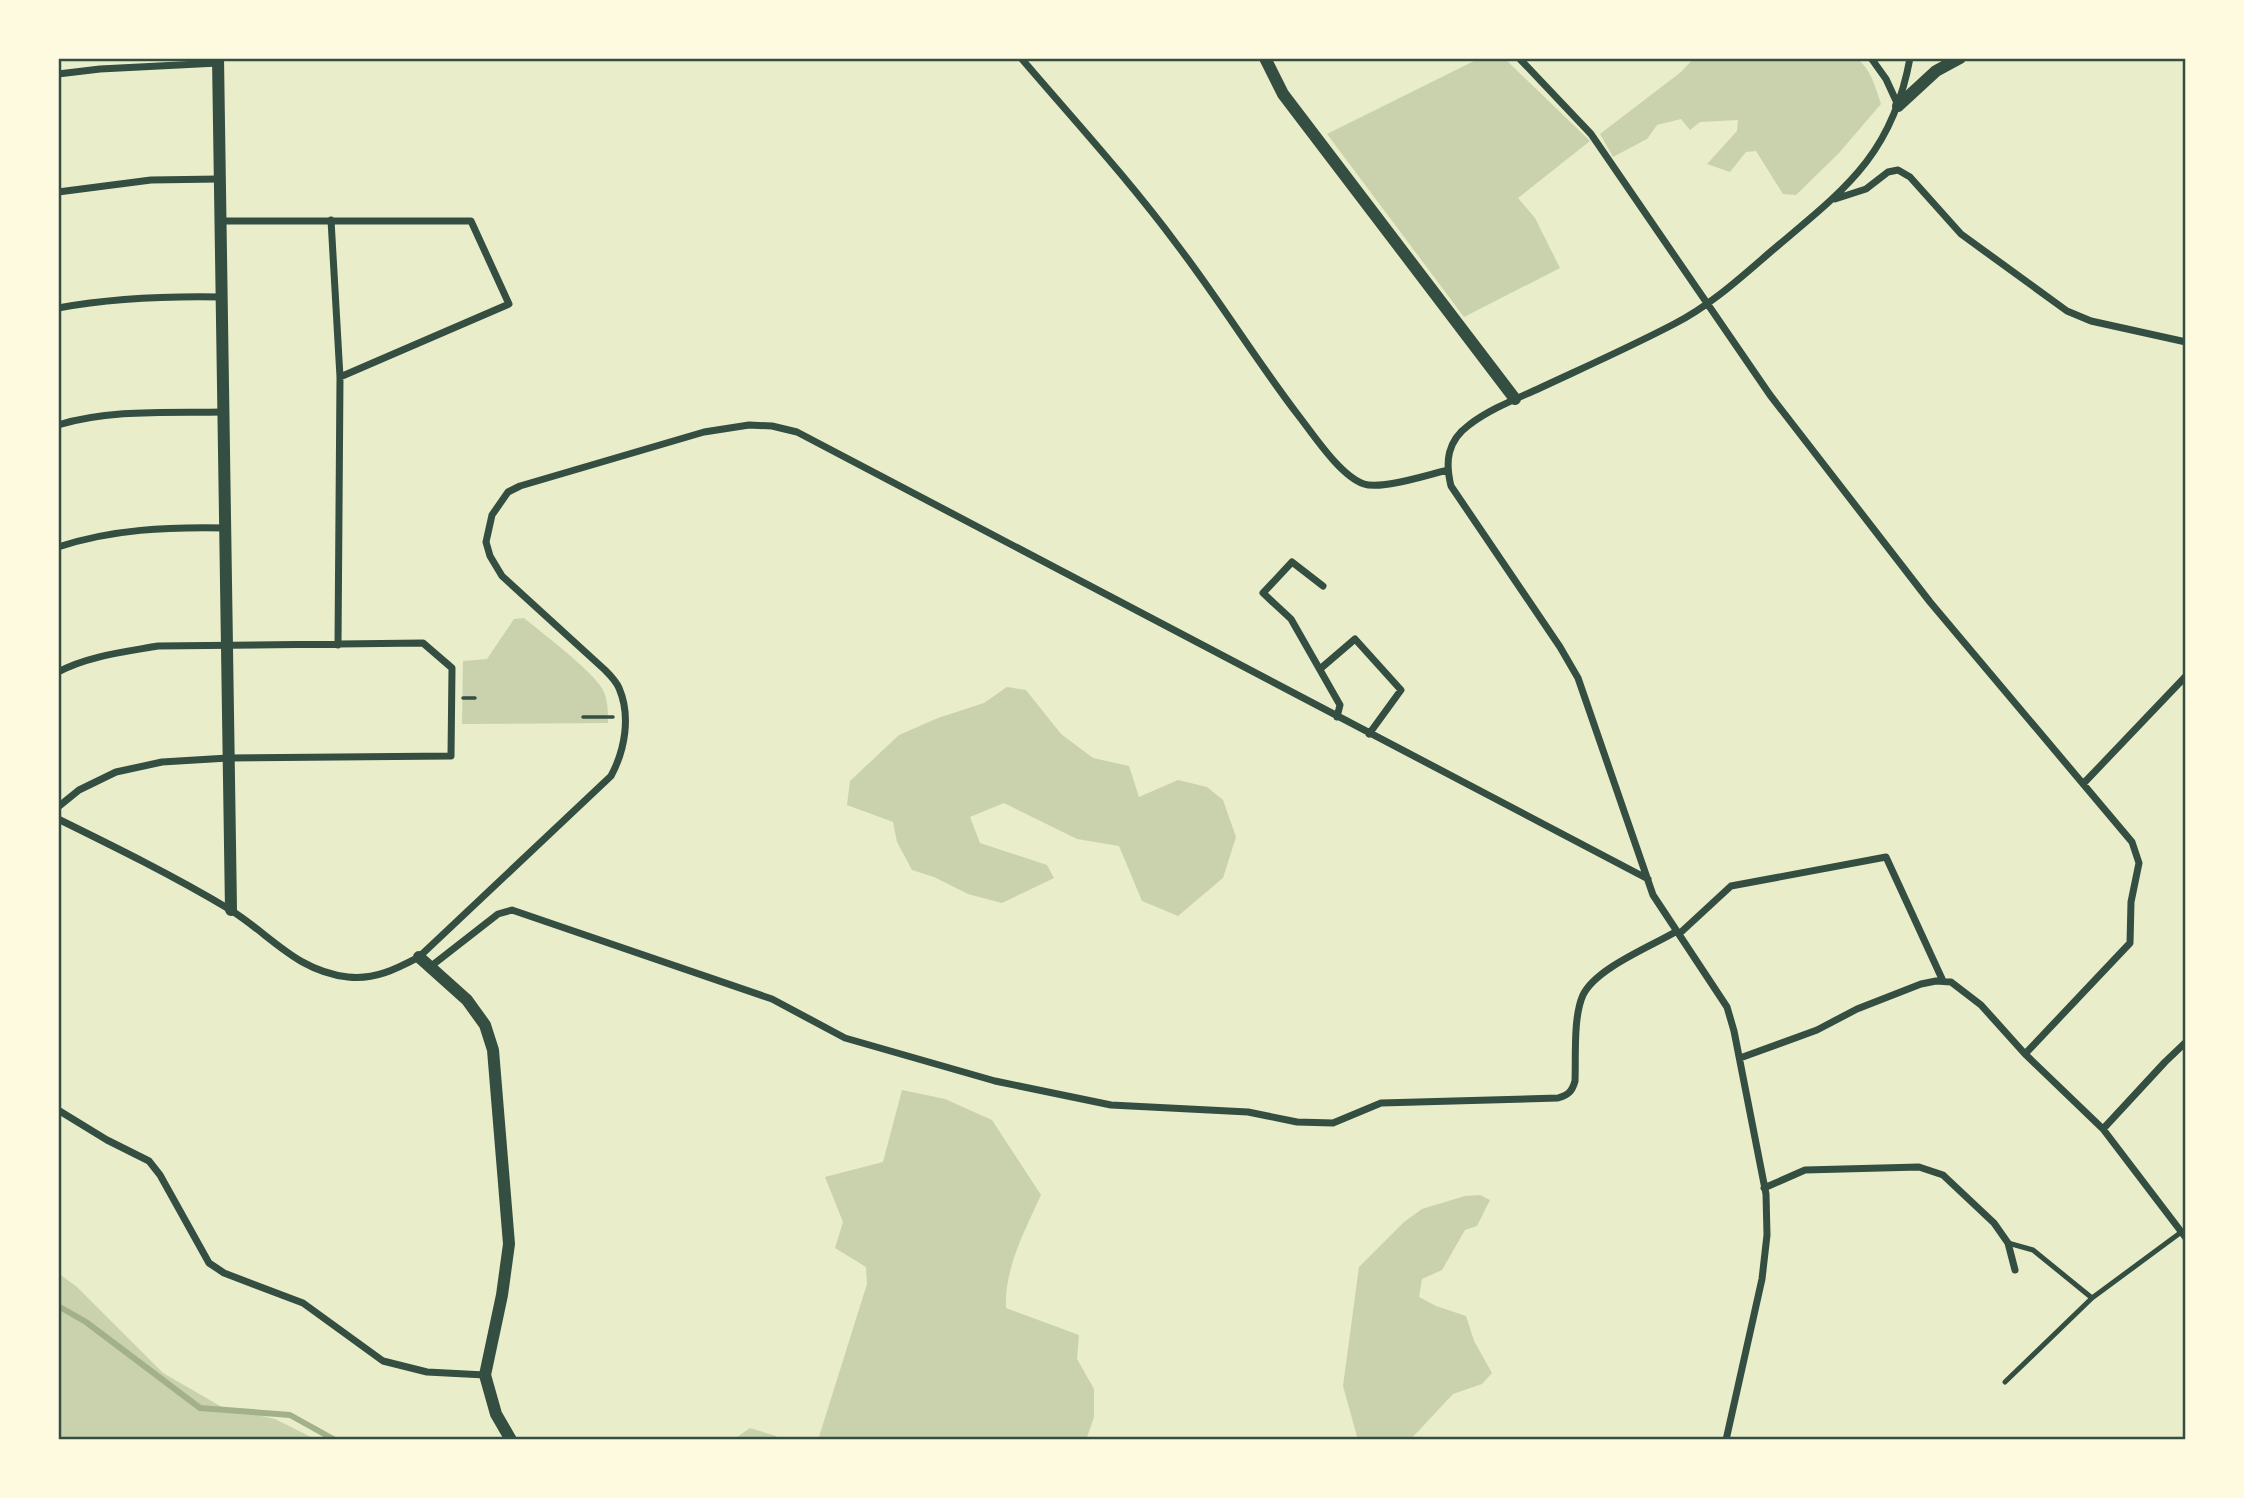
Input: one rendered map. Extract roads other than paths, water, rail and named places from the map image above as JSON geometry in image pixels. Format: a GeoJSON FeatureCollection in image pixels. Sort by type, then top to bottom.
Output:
{"type":"FeatureCollection","features":[{"type":"Feature","properties":{"kind":"street"},"geometry":{"type":"LineString","coordinates":[[1021,58],[1121,173],[1170,235],[1237,326],[1281,393],[1346,472],[1364,484],[1381,484],[1447,470]]}},
{"type":"Feature","properties":{"kind":"street"},"geometry":{"type":"LineString","coordinates":[[1265,58],[1283,94],[1515,399]]}},
{"type":"Feature","properties":{"kind":"street"},"geometry":{"type":"LineString","coordinates":[[1519,58],[1591,134],[1770,396],[1922,591],[2132,842],[2138,853],[2139,863],[2131,902],[2130,943],[2025,1054]]}},
{"type":"Feature","properties":{"kind":"street"},"geometry":{"type":"LineString","coordinates":[[1871,58],[1886,79],[1898,106]]}},
{"type":"Feature","properties":{"kind":"street"},"geometry":{"type":"LineString","coordinates":[[1726,1440],[1762,1279],[1767,1235],[1764,1188],[1740,1058],[1727,1007],[1653,895],[1578,678],[1451,486],[1447,456],[1456,438],[1469,425],[1515,399],[1675,324],[1708,305],[1832,200],[1874,153],[1892,123],[1910,58]]}},
{"type":"Feature","properties":{"kind":"street"},"geometry":{"type":"LineString","coordinates":[[1898,106],[1936,71],[1960,58]]}},
{"type":"Feature","properties":{"kind":"street"},"geometry":{"type":"LineString","coordinates":[[58,74],[218,61],[231,910]]}},
{"type":"Feature","properties":{"kind":"street"},"geometry":{"type":"LineString","coordinates":[[1832,200],[1866,189],[1888,172],[1898,170],[1910,177],[1961,234],[2067,311],[2091,321],[2186,342]]}},
{"type":"Feature","properties":{"kind":"street"},"geometry":{"type":"LineString","coordinates":[[58,192],[151,180],[219,179]]}},
{"type":"Feature","properties":{"kind":"street"},"geometry":{"type":"LineString","coordinates":[[331,220],[340,377],[338,645]]}},
{"type":"Feature","properties":{"kind":"street"},"geometry":{"type":"LineString","coordinates":[[220,222],[471,220],[509,304],[340,377]]}},
{"type":"Feature","properties":{"kind":"street"},"geometry":{"type":"LineString","coordinates":[[58,308],[114,299],[156,296],[221,297]]}},
{"type":"Feature","properties":{"kind":"street"},"geometry":{"type":"LineString","coordinates":[[58,425],[139,413],[223,412]]}},
{"type":"Feature","properties":{"kind":"street"},"geometry":{"type":"LineString","coordinates":[[58,819],[231,910],[294,959],[323,972],[368,978],[388,973],[419,957],[611,776],[620,758],[624,740],[624,717],[619,686],[502,576],[490,556],[486,542],[492,515],[508,492],[520,486],[704,432],[749,425],[772,426],[811,437],[1021,552],[1648,879]]}},
{"type":"Feature","properties":{"kind":"street"},"geometry":{"type":"LineString","coordinates":[[58,547],[118,531],[163,527],[225,528]]}},
{"type":"Feature","properties":{"kind":"street"},"geometry":{"type":"LineString","coordinates":[[1323,586],[1292,562],[1262,593],[1292,619],[1340,705],[1337,717]]}},
{"type":"Feature","properties":{"kind":"street"},"geometry":{"type":"LineString","coordinates":[[1320,669],[1355,639],[1401,690],[1369,734]]}},
{"type":"Feature","properties":{"kind":"street"},"geometry":{"type":"LineString","coordinates":[[58,672],[74,663],[158,646],[423,643],[452,668],[451,756],[228,758],[162,762],[116,772],[79,790],[58,807]]}},
{"type":"Feature","properties":{"kind":"street"},"geometry":{"type":"LineString","coordinates":[[2083,784],[2186,676]]}},
{"type":"Feature","properties":{"kind":"street"},"geometry":{"type":"LineString","coordinates":[[430,967],[498,914],[512,910],[772,999],[845,1038],[995,1081],[1111,1105],[1248,1112],[1297,1122],[1334,1123],[1381,1103],[1558,1098],[1567,1095],[1573,1090],[1575,1081],[1578,1015],[1584,993],[1604,972],[1678,932],[1731,886],[1886,857],[1943,981]]}},
{"type":"Feature","properties":{"kind":"street"},"geometry":{"type":"LineString","coordinates":[[419,957],[467,1000],[485,1025],[493,1051],[509,1244],[502,1294],[485,1375],[496,1414],[511,1440]]}},
{"type":"Feature","properties":{"kind":"street"},"geometry":{"type":"LineString","coordinates":[[1740,1058],[1817,1030],[1857,1009],[1921,984],[1951,982],[1981,1005],[2025,1054],[2104,1129],[2183,1236]]}},
{"type":"Feature","properties":{"kind":"street"},"geometry":{"type":"LineString","coordinates":[[2104,1129],[2186,1042]]}},
{"type":"Feature","properties":{"kind":"street"},"geometry":{"type":"LineString","coordinates":[[58,1110],[107,1140],[149,1160],[209,1263],[224,1273],[303,1303],[383,1361],[427,1372],[485,1375]]}},
{"type":"Feature","properties":{"kind":"street"},"geometry":{"type":"LineString","coordinates":[[1764,1188],[1805,1170],[1919,1167],[1943,1175],[1994,1223],[2008,1243],[2015,1270]]}},
{"type":"Feature","properties":{"kind":"lane"},"geometry":{"type":"LineString","coordinates":[[2005,1382],[2092,1298],[2183,1236]]}},
{"type":"Feature","properties":{"kind":"lane"},"geometry":{"type":"LineString","coordinates":[[2008,1243],[2033,1250],[2092,1298]]}},
{"type":"Feature","properties":{"kind":"waterway"},"geometry":{"type":"LineString","coordinates":[[58,1306],[86,1322],[200,1408],[290,1415],[335,1440]]}}]}
